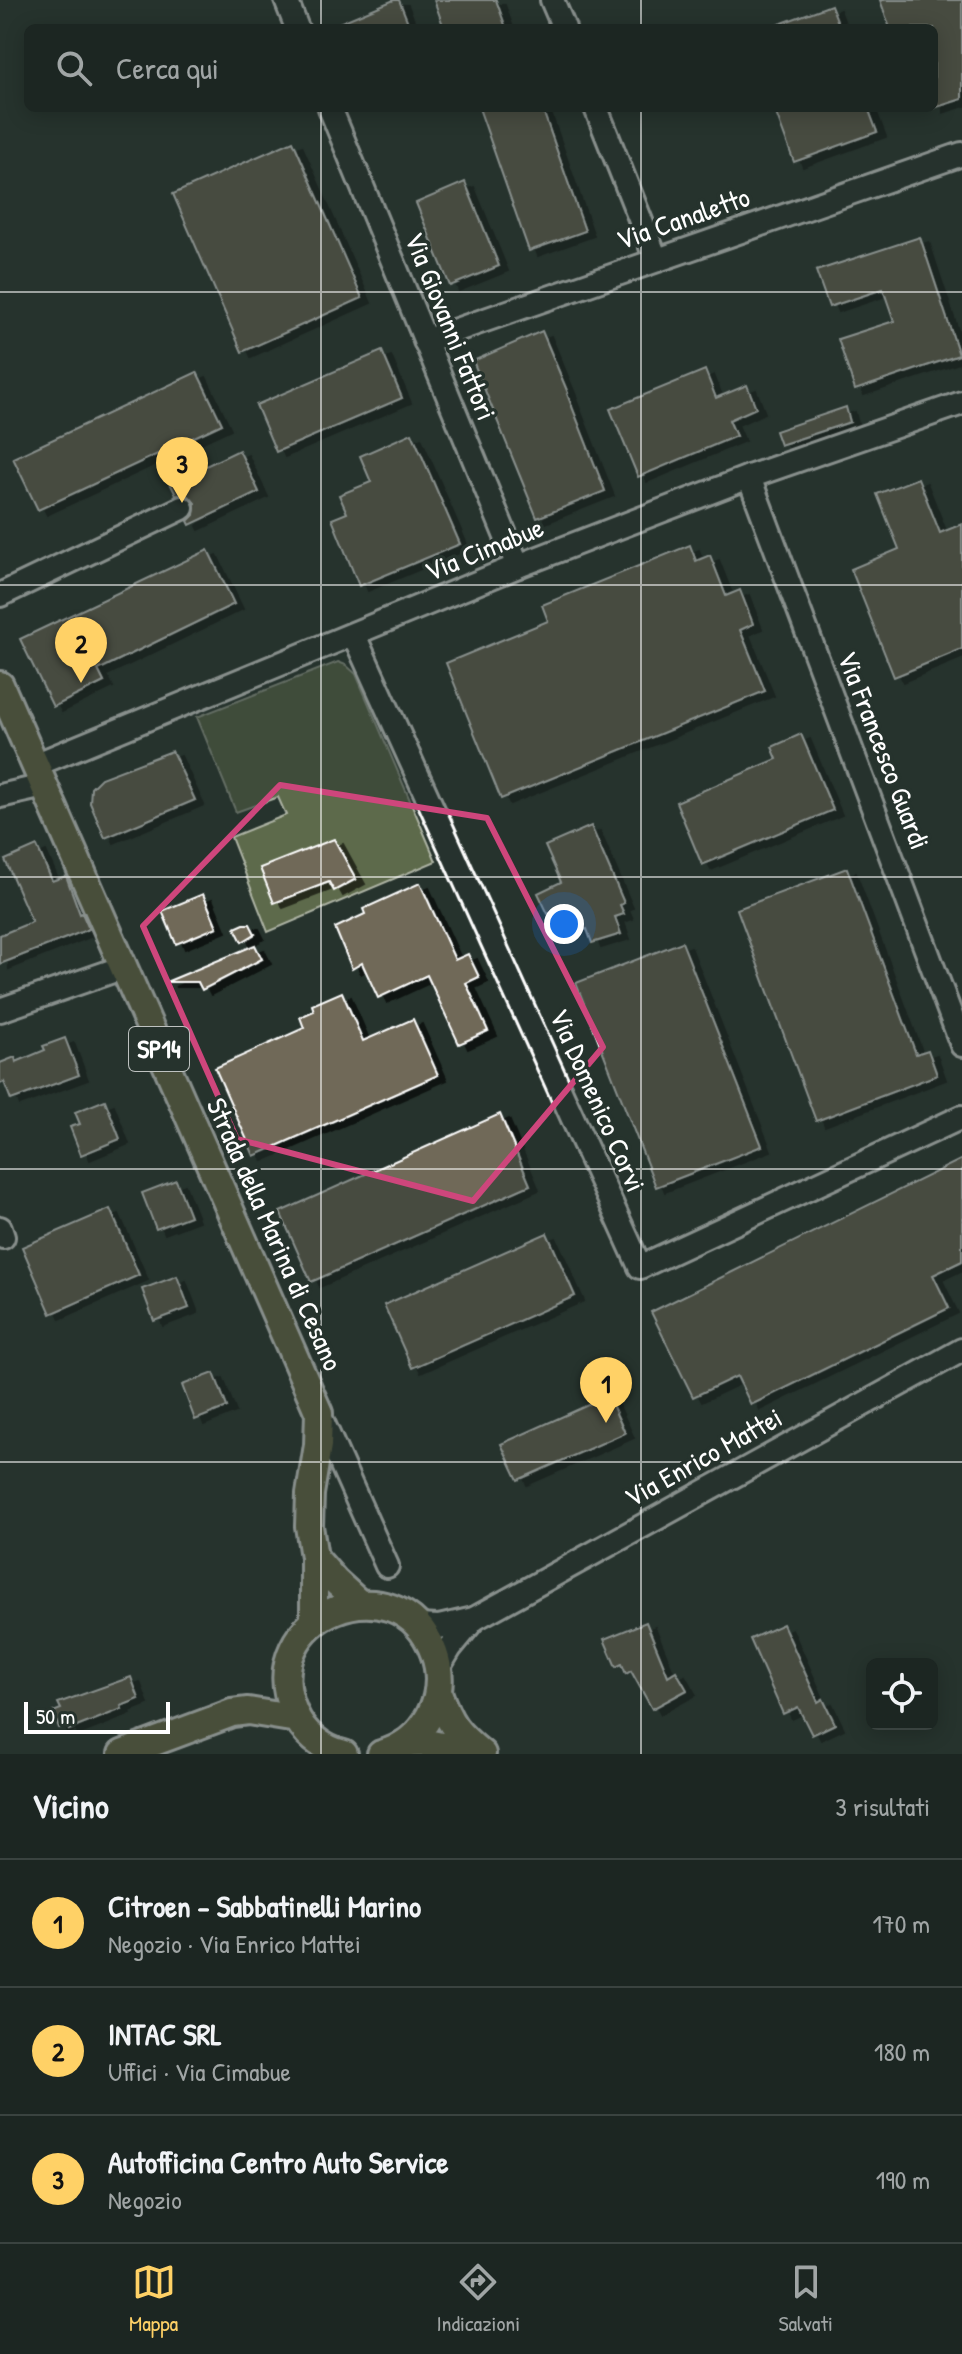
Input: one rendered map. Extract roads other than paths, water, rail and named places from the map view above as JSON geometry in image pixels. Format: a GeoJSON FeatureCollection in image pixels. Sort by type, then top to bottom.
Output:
{"type":"FeatureCollection","features":[{"type":"Feature","properties":{"kind":"main road","name":"Strada della Marina di Cesano"},"geometry":{"type":"LineString","coordinates":[[0,685],[319,1413],[309,1526],[314,1557],[314,1621]]}},
{"type":"Feature","properties":{"kind":"main road"},"geometry":{"type":"LineString","coordinates":[[314,1557],[359,1603]]}},
{"type":"Feature","properties":{"kind":"main road"},"geometry":{"type":"LineString","coordinates":[[344,1754],[321,1745],[307,1733],[289,1700],[286,1680],[289,1658],[299,1638],[314,1621],[335,1608],[359,1603],[380,1605],[400,1613],[427,1638],[447,1717],[461,1737],[480,1754]]}},
{"type":"Feature","properties":{"kind":"main road"},"geometry":{"type":"LineString","coordinates":[[122,1754],[219,1716],[248,1711],[265,1703],[286,1680]]}},
{"type":"Feature","properties":{"kind":"main road"},"geometry":{"type":"LineString","coordinates":[[391,1751],[421,1730],[432,1712],[438,1680]]}},
{"type":"Feature","properties":{"kind":"main road"},"geometry":{"type":"LineString","coordinates":[[248,1711],[297,1719]]}},
{"type":"Feature","properties":{"kind":"main road"},"geometry":{"type":"LineString","coordinates":[[391,1751],[427,1743],[480,1754]]}},
{"type":"Feature","properties":{"kind":"street"},"geometry":{"type":"LineString","coordinates":[[286,0],[295,24]]}},
{"type":"Feature","properties":{"kind":"street"},"geometry":{"type":"LineString","coordinates":[[552,0],[562,24]]}},
{"type":"Feature","properties":{"kind":"street","name":"Via Giovanni Fattori"},"geometry":{"type":"LineString","coordinates":[[332,112],[518,566]]}},
{"type":"Feature","properties":{"kind":"street"},"geometry":{"type":"LineString","coordinates":[[598,112],[656,259]]}},
{"type":"Feature","properties":{"kind":"street","name":"Via Canaletto"},"geometry":{"type":"LineString","coordinates":[[425,341],[962,154]]}},
{"type":"Feature","properties":{"kind":"street","name":"Via Cimabue"},"geometry":{"type":"LineString","coordinates":[[0,796],[40,775],[354,635],[518,566],[749,477],[962,403]]}},
{"type":"Feature","properties":{"kind":"street","name":"Via Francesco Guardi"},"geometry":{"type":"LineString","coordinates":[[749,477],[962,1045]]}},
{"type":"Feature","properties":{"kind":"street"},"geometry":{"type":"LineString","coordinates":[[0,595],[182,508]]}},
{"type":"Feature","properties":{"kind":"street","name":"Via Domenico Corvi"},"geometry":{"type":"LineString","coordinates":[[354,635],[640,1267],[962,1117]]}},
{"type":"Feature","properties":{"kind":"street"},"geometry":{"type":"LineString","coordinates":[[0,1010],[124,967]]}},
{"type":"Feature","properties":{"kind":"street","name":"Via Enrico Mattei"},"geometry":{"type":"LineString","coordinates":[[417,1626],[439,1627],[474,1619],[962,1350]]}},
{"type":"Feature","properties":{"kind":"street"},"geometry":{"type":"LineString","coordinates":[[319,1413],[387,1566]]}},
{"type":"Feature","properties":{"kind":"street","name":"Via Enrico Mattei"},"geometry":{"type":"LineString","coordinates":[[438,1680],[450,1648],[474,1619]]}},
{"type":"Feature","properties":{"kind":"place","name":"Autofficina Centro Auto Service"},"geometry":{"type":"Point","coordinates":[182,503]}},
{"type":"Feature","properties":{"kind":"place","name":"INTAC SRL"},"geometry":{"type":"Point","coordinates":[81,683]}},
{"type":"Feature","properties":{"kind":"place","name":"Citroen - Sabbatinelli Marino"},"geometry":{"type":"Point","coordinates":[606,1423]}}]}
